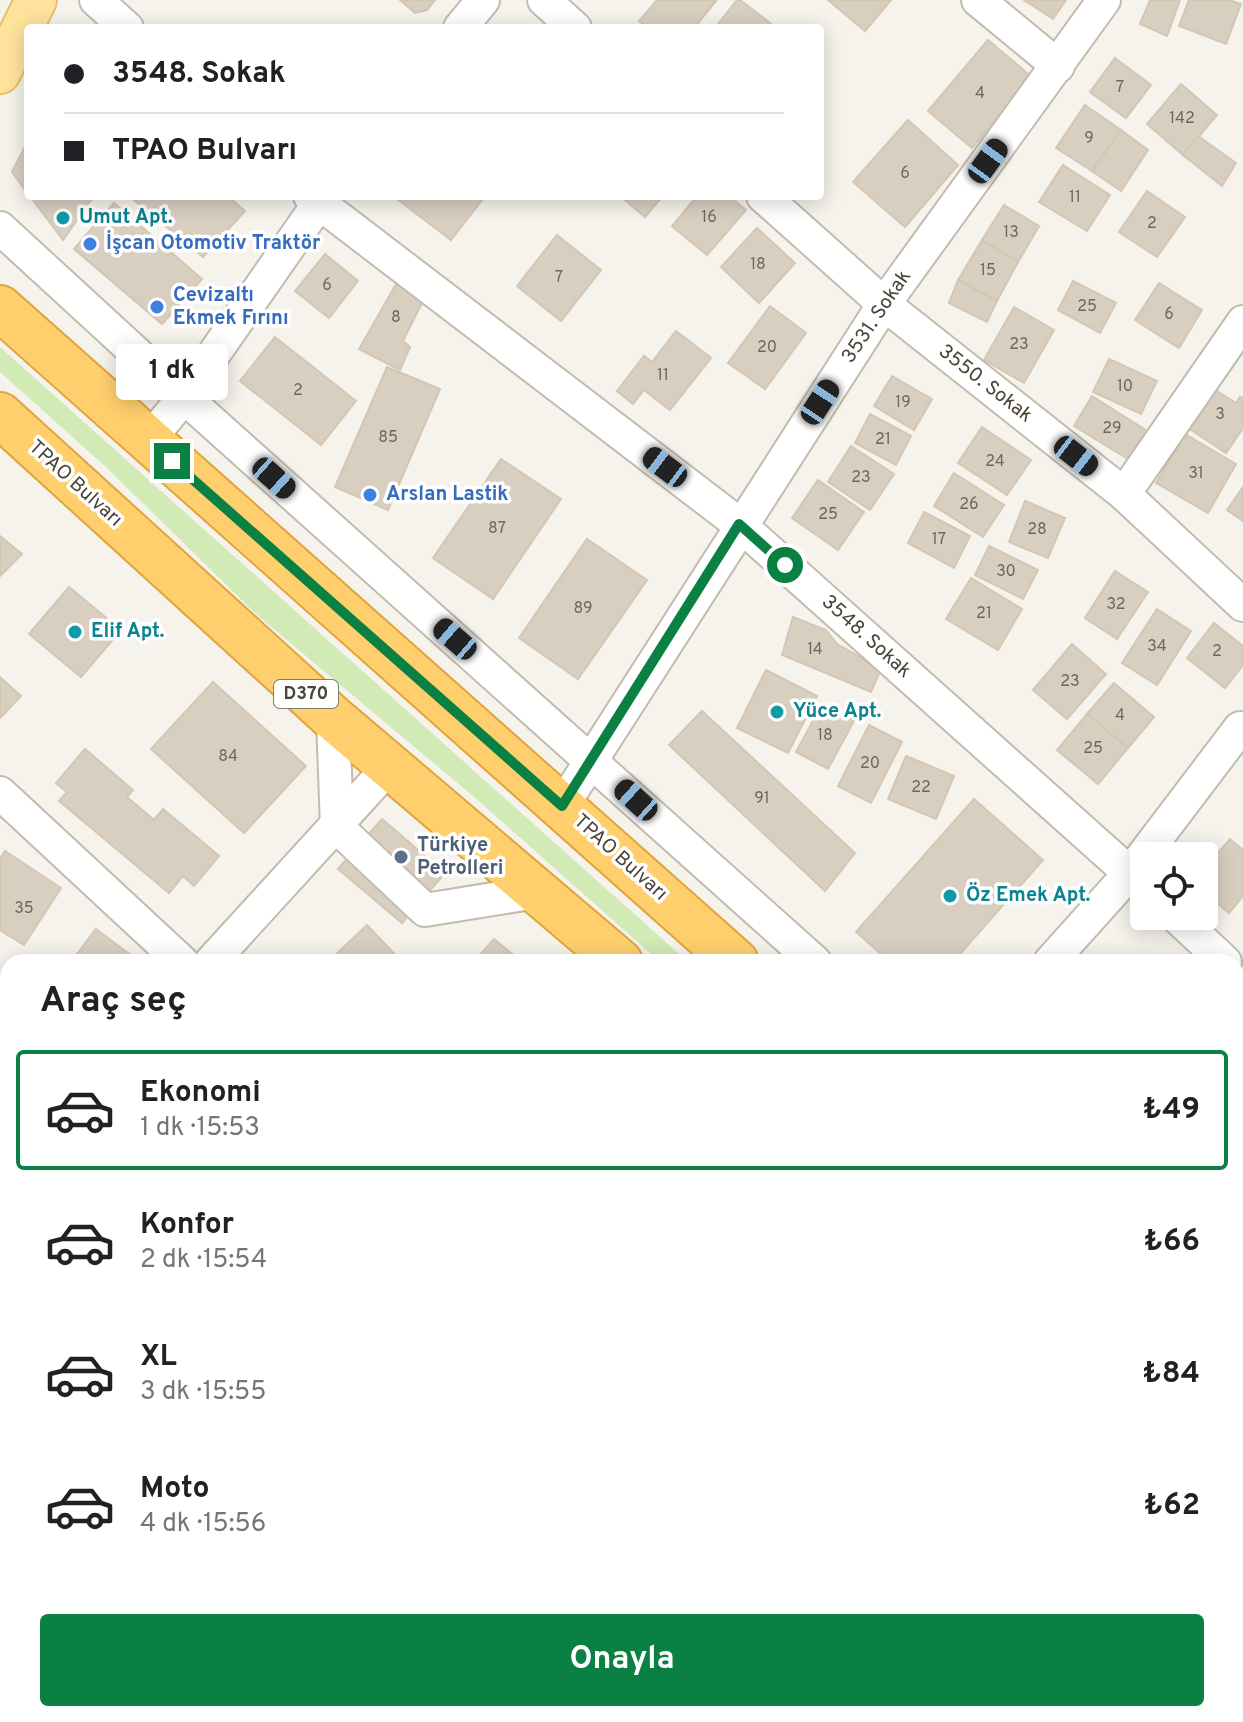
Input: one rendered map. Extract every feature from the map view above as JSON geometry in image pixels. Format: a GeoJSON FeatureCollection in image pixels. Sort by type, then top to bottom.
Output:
{"type":"FeatureCollection","features":[{"type":"Feature","properties":{"kind":"highway","name":"TPAO Bulvarı"},"geometry":{"type":"LineString","coordinates":[[0,308],[727,954]]}},
{"type":"Feature","properties":{"kind":"highway","name":"TPAO Bulvarı"},"geometry":{"type":"LineString","coordinates":[[0,415],[333,718],[611,954]]}},
{"type":"Feature","properties":{"kind":"main road"},"geometry":{"type":"LineString","coordinates":[[24,24],[36,0]]}},
{"type":"Feature","properties":{"kind":"main road"},"geometry":{"type":"LineString","coordinates":[[0,73],[24,24]]}},
{"type":"Feature","properties":{"kind":"street"},"geometry":{"type":"LineString","coordinates":[[96,0],[123,24]]}},
{"type":"Feature","properties":{"kind":"street"},"geometry":{"type":"LineString","coordinates":[[463,24],[483,0]]}},
{"type":"Feature","properties":{"kind":"street"},"geometry":{"type":"LineString","coordinates":[[544,0],[571,24]]}},
{"type":"Feature","properties":{"kind":"street"},"geometry":{"type":"LineString","coordinates":[[978,0],[1058,66]]}},
{"type":"Feature","properties":{"kind":"street","name":"3531. Sokak"},"geometry":{"type":"LineString","coordinates":[[562,806],[739,524],[884,304],[1104,0]]}},
{"type":"Feature","properties":{"kind":"street"},"geometry":{"type":"LineString","coordinates":[[149,440],[184,397],[316,200]]}},
{"type":"Feature","properties":{"kind":"street","name":"3548. Sokak"},"geometry":{"type":"LineString","coordinates":[[318,200],[739,524],[1130,874]]}},
{"type":"Feature","properties":{"kind":"street","name":"3550. Sokak"},"geometry":{"type":"LineString","coordinates":[[767,200],[884,304],[1124,494],[1243,605]]}},
{"type":"Feature","properties":{"kind":"street"},"geometry":{"type":"LineString","coordinates":[[0,228],[184,397],[806,954]]}},
{"type":"Feature","properties":{"kind":"street"},"geometry":{"type":"LineString","coordinates":[[1124,494],[1243,322]]}},
{"type":"Feature","properties":{"kind":"street"},"geometry":{"type":"LineString","coordinates":[[333,718],[337,827],[425,910],[537,892]]}},
{"type":"Feature","properties":{"kind":"street"},"geometry":{"type":"LineString","coordinates":[[1163,842],[1242,725]]}},
{"type":"Feature","properties":{"kind":"street"},"geometry":{"type":"LineString","coordinates":[[218,954],[389,767]]}},
{"type":"Feature","properties":{"kind":"street"},"geometry":{"type":"LineString","coordinates":[[0,793],[173,954]]}},
{"type":"Feature","properties":{"kind":"street"},"geometry":{"type":"LineString","coordinates":[[1058,954],[1130,887]]}},
{"type":"Feature","properties":{"kind":"street"},"geometry":{"type":"LineString","coordinates":[[1191,930],[1216,954]]}},
{"type":"Feature","properties":{"kind":"green space"},"geometry":{"type":"Polygon","coordinates":[[[0,347],[679,954],[651,954],[480,802],[256,614],[107,468],[0,372],[0,347]]]}},
{"type":"Feature","properties":{"kind":"building"},"geometry":{"type":"Polygon","coordinates":[[[400,0],[435,0],[427,10],[415,13],[400,0]]]}},
{"type":"Feature","properties":{"kind":"building"},"geometry":{"type":"Polygon","coordinates":[[[657,0],[716,1],[697,24],[642,24],[639,21],[657,0]]]}},
{"type":"Feature","properties":{"kind":"building"},"geometry":{"type":"Polygon","coordinates":[[[740,0],[771,24],[718,24],[740,0]]]}},
{"type":"Feature","properties":{"kind":"building"},"geometry":{"type":"Polygon","coordinates":[[[828,0],[891,0],[865,31],[828,0]]]}},
{"type":"Feature","properties":{"kind":"building"},"geometry":{"type":"Polygon","coordinates":[[[1024,0],[1066,0],[1053,19],[1024,0]]]}},
{"type":"Feature","properties":{"kind":"building"},"geometry":{"type":"Polygon","coordinates":[[[1150,0],[1180,0],[1167,36],[1140,24],[1150,0]]]}},
{"type":"Feature","properties":{"kind":"building"},"geometry":{"type":"Polygon","coordinates":[[[1189,0],[1229,0],[1241,4],[1226,44],[1179,26],[1189,0]]]}},
{"type":"Feature","properties":{"kind":"building"},"geometry":{"type":"Polygon","coordinates":[[[988,40],[1032,77],[972,148],[928,111],[988,40]]]}},
{"type":"Feature","properties":{"kind":"building"},"geometry":{"type":"Polygon","coordinates":[[[1115,58],[1151,85],[1126,118],[1090,92],[1115,58]]]}},
{"type":"Feature","properties":{"kind":"building"},"geometry":{"type":"Polygon","coordinates":[[[1181,84],[1217,115],[1183,155],[1147,124],[1181,84]]]}},
{"type":"Feature","properties":{"kind":"building"},"geometry":{"type":"Polygon","coordinates":[[[1085,105],[1121,130],[1092,171],[1056,148],[1085,105]]]}},
{"type":"Feature","properties":{"kind":"building"},"geometry":{"type":"Polygon","coordinates":[[[908,120],[958,165],[905,227],[853,182],[908,120]]]}},
{"type":"Feature","properties":{"kind":"building"},"geometry":{"type":"Polygon","coordinates":[[[1121,130],[1148,150],[1121,191],[1092,171],[1121,130]]]}},
{"type":"Feature","properties":{"kind":"building"},"geometry":{"type":"Polygon","coordinates":[[[1198,136],[1236,163],[1222,186],[1183,155],[1198,136]]]}},
{"type":"Feature","properties":{"kind":"building"},"geometry":{"type":"Polygon","coordinates":[[[24,149],[24,188],[12,172],[24,149]]]}},
{"type":"Feature","properties":{"kind":"building"},"geometry":{"type":"Polygon","coordinates":[[[1063,165],[1110,195],[1087,231],[1039,202],[1063,165]]]}},
{"type":"Feature","properties":{"kind":"building"},"geometry":{"type":"Polygon","coordinates":[[[1147,191],[1185,217],[1157,257],[1119,232],[1147,191]]]}},
{"type":"Feature","properties":{"kind":"building","name":"Umut Apt."},"geometry":{"type":"Polygon","coordinates":[[[33,200],[91,200],[63,240],[33,200]]]}},
{"type":"Feature","properties":{"kind":"building"},"geometry":{"type":"Polygon","coordinates":[[[134,200],[233,200],[245,211],[203,257],[134,200]]]}},
{"type":"Feature","properties":{"kind":"building"},"geometry":{"type":"Polygon","coordinates":[[[398,200],[482,200],[451,240],[398,200]]]}},
{"type":"Feature","properties":{"kind":"building"},"geometry":{"type":"Polygon","coordinates":[[[625,200],[660,200],[645,217],[625,200]]]}},
{"type":"Feature","properties":{"kind":"building"},"geometry":{"type":"Polygon","coordinates":[[[694,200],[734,200],[746,210],[707,255],[672,226],[694,200]]]}},
{"type":"Feature","properties":{"kind":"building"},"geometry":{"type":"Polygon","coordinates":[[[114,203],[202,279],[162,324],[74,249],[114,203]]]}},
{"type":"Feature","properties":{"kind":"building"},"geometry":{"type":"Polygon","coordinates":[[[1004,205],[1039,226],[1018,262],[982,240],[1004,205]]]}},
{"type":"Feature","properties":{"kind":"building"},"geometry":{"type":"Polygon","coordinates":[[[757,228],[795,263],[759,303],[721,267],[757,228]]]}},
{"type":"Feature","properties":{"kind":"building"},"geometry":{"type":"Polygon","coordinates":[[[557,235],[601,270],[561,321],[517,286],[557,235]]]}},
{"type":"Feature","properties":{"kind":"building"},"geometry":{"type":"Polygon","coordinates":[[[982,240],[1018,262],[997,301],[958,280],[982,240]]]}},
{"type":"Feature","properties":{"kind":"building"},"geometry":{"type":"Polygon","coordinates":[[[325,254],[358,281],[329,318],[295,291],[325,254]]]}},
{"type":"Feature","properties":{"kind":"building"},"geometry":{"type":"Polygon","coordinates":[[[399,279],[426,295],[403,341],[410,347],[400,370],[359,349],[399,279]]]}},
{"type":"Feature","properties":{"kind":"building"},"geometry":{"type":"Polygon","coordinates":[[[958,280],[997,301],[987,322],[949,303],[958,280]]]}},
{"type":"Feature","properties":{"kind":"building"},"geometry":{"type":"Polygon","coordinates":[[[1073,281],[1116,303],[1100,333],[1058,310],[1073,281]]]}},
{"type":"Feature","properties":{"kind":"building"},"geometry":{"type":"Polygon","coordinates":[[[1159,283],[1202,310],[1179,348],[1135,320],[1159,283]]]}},
{"type":"Feature","properties":{"kind":"building"},"geometry":{"type":"Polygon","coordinates":[[[770,306],[806,333],[765,389],[728,363],[770,306]]]}},
{"type":"Feature","properties":{"kind":"building"},"geometry":{"type":"Polygon","coordinates":[[[1014,307],[1054,330],[1024,383],[984,360],[1014,307]]]}},
{"type":"Feature","properties":{"kind":"building"},"geometry":{"type":"Polygon","coordinates":[[[676,331],[711,358],[670,410],[644,390],[633,404],[617,391],[644,356],[652,362],[676,331]]]}},
{"type":"Feature","properties":{"kind":"building"},"geometry":{"type":"Polygon","coordinates":[[[275,337],[356,401],[321,445],[240,381],[275,337]]]}},
{"type":"Feature","properties":{"kind":"building"},"geometry":{"type":"Polygon","coordinates":[[[1109,359],[1157,381],[1141,414],[1093,392],[1109,359]]]}},
{"type":"Feature","properties":{"kind":"building"},"geometry":{"type":"Polygon","coordinates":[[[387,367],[440,389],[388,510],[335,487],[387,367]]]}},
{"type":"Feature","properties":{"kind":"building"},"geometry":{"type":"Polygon","coordinates":[[[892,376],[932,399],[914,430],[874,406],[892,376]]]}},
{"type":"Feature","properties":{"kind":"building"},"geometry":{"type":"Polygon","coordinates":[[[1214,389],[1236,403],[1240,397],[1243,398],[1243,428],[1226,453],[1188,428],[1214,389]]]}},
{"type":"Feature","properties":{"kind":"building"},"geometry":{"type":"Polygon","coordinates":[[[1092,396],[1149,432],[1131,461],[1074,426],[1092,396]]]}},
{"type":"Feature","properties":{"kind":"building"},"geometry":{"type":"Polygon","coordinates":[[[870,414],[911,436],[896,465],[855,443],[870,414]]]}},
{"type":"Feature","properties":{"kind":"building"},"geometry":{"type":"Polygon","coordinates":[[[982,427],[1031,460],[1007,495],[958,463],[982,427]]]}},
{"type":"Feature","properties":{"kind":"building"},"geometry":{"type":"Polygon","coordinates":[[[1185,434],[1236,464],[1208,513],[1156,483],[1185,434]]]}},
{"type":"Feature","properties":{"kind":"building"},"geometry":{"type":"Polygon","coordinates":[[[851,446],[894,474],[870,510],[828,482],[851,446]]]}},
{"type":"Feature","properties":{"kind":"building"},"geometry":{"type":"Polygon","coordinates":[[[501,459],[561,499],[493,599],[433,558],[501,459]]]}},
{"type":"Feature","properties":{"kind":"building"},"geometry":{"type":"Polygon","coordinates":[[[954,473],[1004,505],[983,537],[934,506],[954,473]]]}},
{"type":"Feature","properties":{"kind":"building"},"geometry":{"type":"Polygon","coordinates":[[[818,480],[864,512],[838,550],[792,518],[818,480]]]}},
{"type":"Feature","properties":{"kind":"building"},"geometry":{"type":"Polygon","coordinates":[[[1243,487],[1243,521],[1227,510],[1243,487]]]}},
{"type":"Feature","properties":{"kind":"building"},"geometry":{"type":"Polygon","coordinates":[[[1025,501],[1065,518],[1048,558],[1009,542],[1025,501]]]}},
{"type":"Feature","properties":{"kind":"building"},"geometry":{"type":"Polygon","coordinates":[[[924,512],[970,536],[954,568],[908,543],[924,512]]]}},
{"type":"Feature","properties":{"kind":"building"},"geometry":{"type":"Polygon","coordinates":[[[0,536],[22,554],[0,576],[0,536]]]}},
{"type":"Feature","properties":{"kind":"building"},"geometry":{"type":"Polygon","coordinates":[[[587,539],[647,580],[578,679],[519,638],[587,539]]]}},
{"type":"Feature","properties":{"kind":"building"},"geometry":{"type":"Polygon","coordinates":[[[989,546],[1038,570],[1023,599],[975,575],[989,546]]]}},
{"type":"Feature","properties":{"kind":"building"},"geometry":{"type":"Polygon","coordinates":[[[1115,571],[1148,592],[1117,639],[1085,618],[1115,571]]]}},
{"type":"Feature","properties":{"kind":"building"},"geometry":{"type":"Polygon","coordinates":[[[971,578],[1022,609],[998,650],[946,619],[971,578]]]}},
{"type":"Feature","properties":{"kind":"building","name":"Elif Apt."},"geometry":{"type":"Polygon","coordinates":[[[69,587],[121,630],[81,677],[29,634],[69,587]]]}},
{"type":"Feature","properties":{"kind":"building"},"geometry":{"type":"Polygon","coordinates":[[[1157,609],[1191,631],[1157,685],[1122,663],[1157,609]]]}},
{"type":"Feature","properties":{"kind":"building"},"geometry":{"type":"Polygon","coordinates":[[[793,617],[826,630],[837,644],[881,669],[871,692],[782,655],[793,617]]]}},
{"type":"Feature","properties":{"kind":"building"},"geometry":{"type":"Polygon","coordinates":[[[1214,623],[1243,646],[1243,665],[1225,688],[1187,658],[1214,623]]]}},
{"type":"Feature","properties":{"kind":"building"},"geometry":{"type":"Polygon","coordinates":[[[1072,644],[1106,674],[1067,719],[1033,690],[1072,644]]]}},
{"type":"Feature","properties":{"kind":"building","name":"Yüce Apt."},"geometry":{"type":"Polygon","coordinates":[[[766,670],[817,696],[788,753],[737,728],[766,670]]]}},
{"type":"Feature","properties":{"kind":"building"},"geometry":{"type":"Polygon","coordinates":[[[0,677],[21,696],[0,718],[0,677]]]}},
{"type":"Feature","properties":{"kind":"building"},"geometry":{"type":"Polygon","coordinates":[[[213,682],[306,766],[244,833],[151,749],[213,682]]]}},
{"type":"Feature","properties":{"kind":"building"},"geometry":{"type":"Polygon","coordinates":[[[1114,683],[1154,717],[1128,748],[1087,714],[1114,683]]]}},
{"type":"Feature","properties":{"kind":"building"},"geometry":{"type":"Polygon","coordinates":[[[822,704],[854,721],[828,769],[796,752],[822,704]]]}},
{"type":"Feature","properties":{"kind":"building"},"geometry":{"type":"Polygon","coordinates":[[[702,711],[855,853],[825,891],[669,745],[702,711]]]}},
{"type":"Feature","properties":{"kind":"building"},"geometry":{"type":"Polygon","coordinates":[[[1087,714],[1128,748],[1098,784],[1057,750],[1087,714]]]}},
{"type":"Feature","properties":{"kind":"building"},"geometry":{"type":"Polygon","coordinates":[[[869,725],[902,742],[871,803],[838,786],[869,725]]]}},
{"type":"Feature","properties":{"kind":"building"},"geometry":{"type":"Polygon","coordinates":[[[85,749],[133,790],[127,797],[154,820],[163,809],[219,856],[194,886],[183,876],[169,893],[59,801],[67,792],[56,783],[85,749]]]}},
{"type":"Feature","properties":{"kind":"building"},"geometry":{"type":"Polygon","coordinates":[[[906,756],[954,776],[936,819],[888,799],[906,756]]]}},
{"type":"Feature","properties":{"kind":"building","name":"Öz Emek Apt."},"geometry":{"type":"Polygon","coordinates":[[[974,799],[1043,860],[960,954],[881,954],[856,932],[974,799]]]}},
{"type":"Feature","properties":{"kind":"building"},"geometry":{"type":"Polygon","coordinates":[[[382,819],[445,873],[402,923],[338,869],[382,819]]]}},
{"type":"Feature","properties":{"kind":"building"},"geometry":{"type":"Polygon","coordinates":[[[1230,839],[1243,850],[1243,896],[1229,913],[1218,904],[1218,853],[1230,839]]]}},
{"type":"Feature","properties":{"kind":"building"},"geometry":{"type":"Polygon","coordinates":[[[5,851],[61,888],[24,945],[0,930],[0,859],[5,851]]]}},
{"type":"Feature","properties":{"kind":"building"},"geometry":{"type":"Polygon","coordinates":[[[367,925],[394,954],[336,954],[367,925]]]}},
{"type":"Feature","properties":{"kind":"building"},"geometry":{"type":"Polygon","coordinates":[[[96,929],[129,954],[77,954],[96,929]]]}},
{"type":"Feature","properties":{"kind":"building"},"geometry":{"type":"Polygon","coordinates":[[[494,939],[512,954],[481,954],[494,939]]]}},
{"type":"Feature","properties":{"kind":"place","name":"Umut Apt."},"geometry":{"type":"Point","coordinates":[63,218]}},
{"type":"Feature","properties":{"kind":"place","name":"İşcan Otomotiv Traktör"},"geometry":{"type":"Point","coordinates":[90,244]}},
{"type":"Feature","properties":{"kind":"place","name":"Cevizaltı Ekmek Fırını"},"geometry":{"type":"Point","coordinates":[157,307]}},
{"type":"Feature","properties":{"kind":"place","name":"Arslan Lastik"},"geometry":{"type":"Point","coordinates":[370,495]}},
{"type":"Feature","properties":{"kind":"place","name":"Elif Apt."},"geometry":{"type":"Point","coordinates":[75,632]}},
{"type":"Feature","properties":{"kind":"place","name":"Yüce Apt."},"geometry":{"type":"Point","coordinates":[777,712]}},
{"type":"Feature","properties":{"kind":"place","name":"Türkiye Petrolleri"},"geometry":{"type":"Point","coordinates":[401,857]}},
{"type":"Feature","properties":{"kind":"place","name":"Öz Emek Apt."},"geometry":{"type":"Point","coordinates":[950,896]}},
{"type":"Feature","properties":{"kind":"route"},"geometry":{"type":"LineString","coordinates":[[172,461],[562,806],[739,524],[785,565]]}}]}
